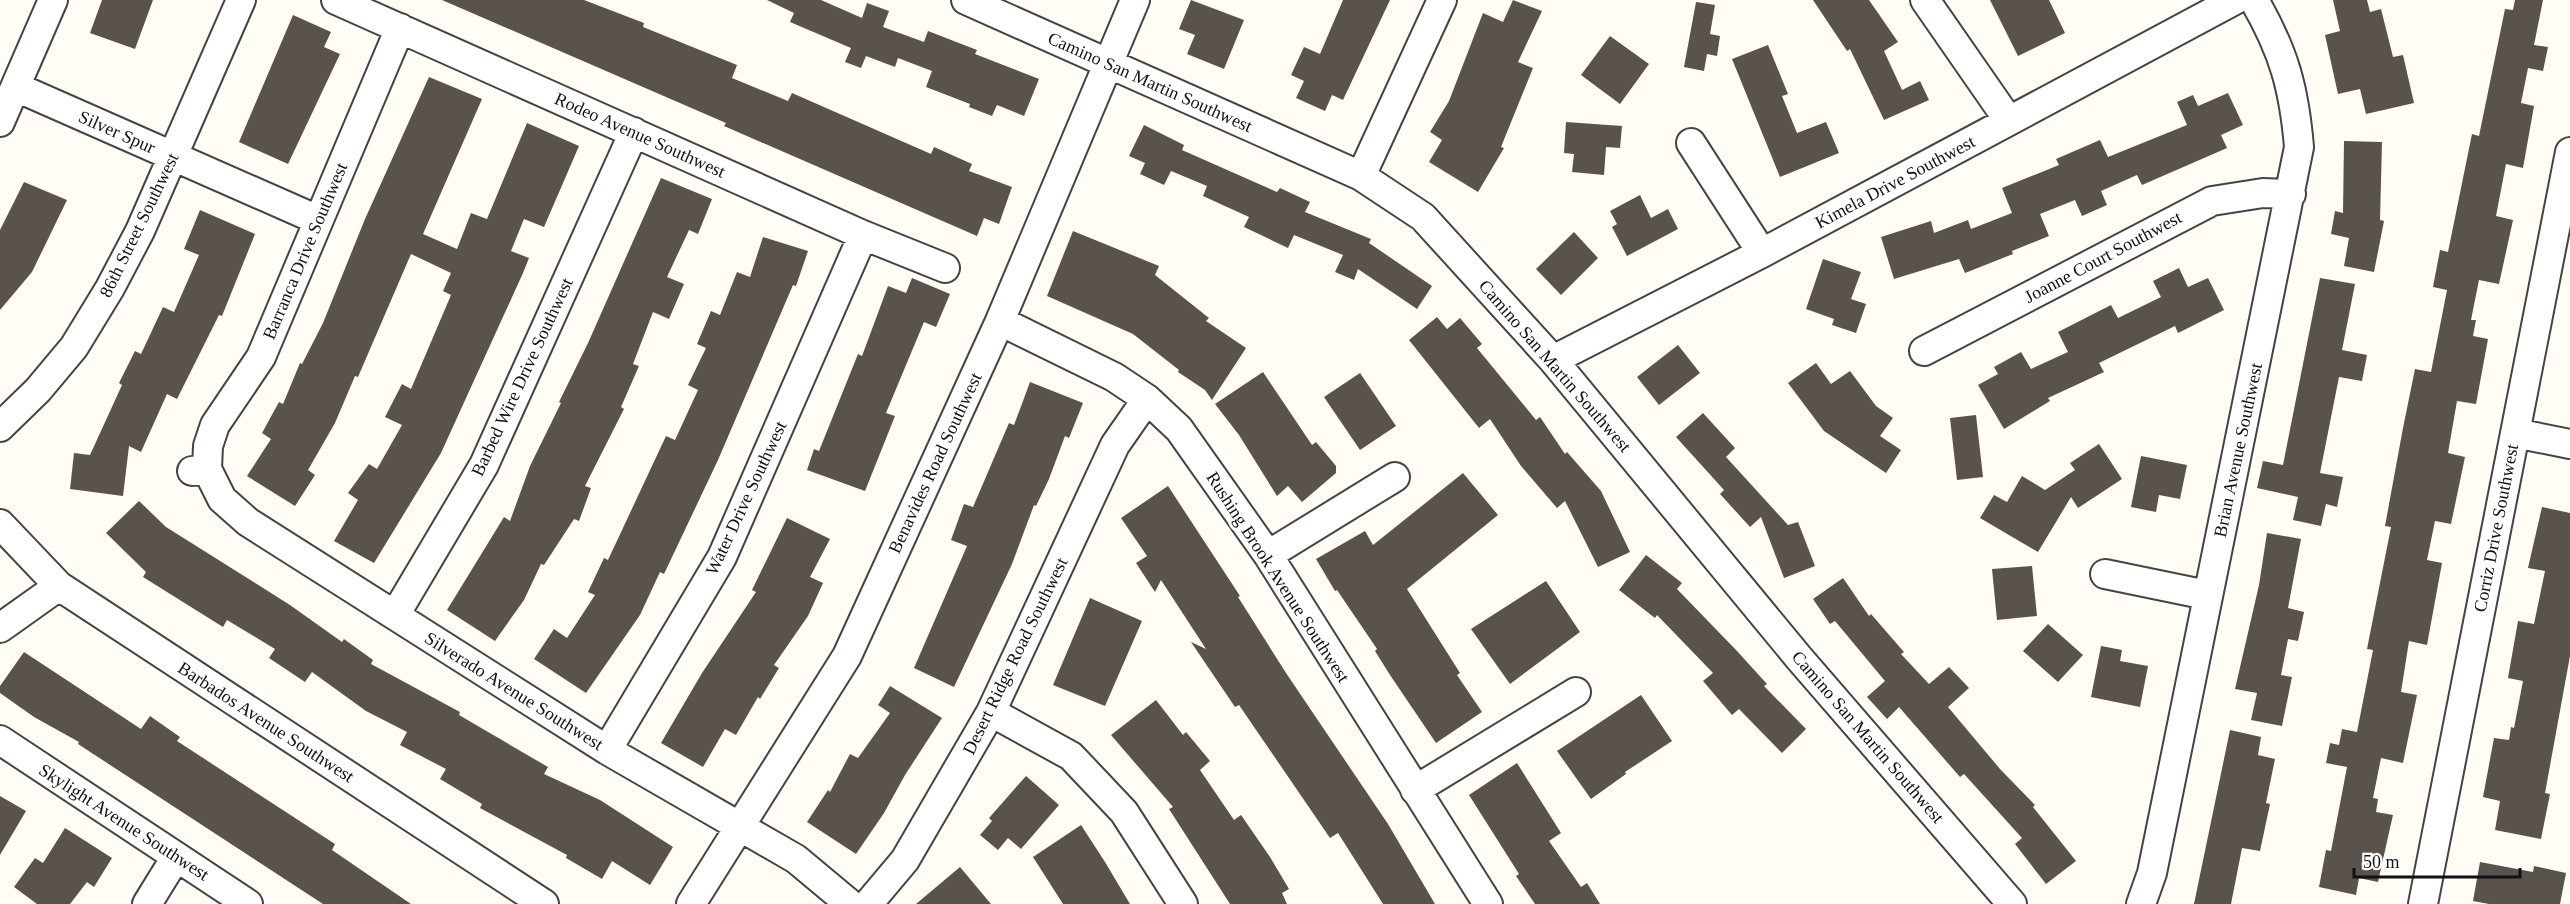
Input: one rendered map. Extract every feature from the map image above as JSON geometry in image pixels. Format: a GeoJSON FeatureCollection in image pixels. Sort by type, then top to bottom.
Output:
{"type":"FeatureCollection","features":[{"type":"Feature","properties":{"kind":"street"},"geometry":{"type":"LineString","coordinates":[[0,122],[53,0]]}},
{"type":"Feature","properties":{"kind":"street","name":"86th Street Southwest"},"geometry":{"type":"LineString","coordinates":[[0,427],[38,390],[74,347],[125,260],[173,158],[242,0]]}},
{"type":"Feature","properties":{"kind":"street","name":"Rodeo Avenue Southwest"},"geometry":{"type":"LineString","coordinates":[[336,0],[863,235],[945,268]]}},
{"type":"Feature","properties":{"kind":"street","name":"Camino San Martin Southwest"},"geometry":{"type":"LineString","coordinates":[[966,0],[1361,176],[1423,217],[1553,360],[1799,658],[2012,904]]}},
{"type":"Feature","properties":{"kind":"street","name":"Benavides Road Southwest"},"geometry":{"type":"LineString","coordinates":[[691,904],[741,828],[847,656],[1000,321],[1135,0]]}},
{"type":"Feature","properties":{"kind":"street"},"geometry":{"type":"LineString","coordinates":[[1361,176],[1442,0]]}},
{"type":"Feature","properties":{"kind":"street"},"geometry":{"type":"LineString","coordinates":[[1925,0],[2009,121]]}},
{"type":"Feature","properties":{"kind":"street","name":"Kimela Drive Southwest"},"geometry":{"type":"LineString","coordinates":[[1553,360],[1762,253],[2235,0]]}},
{"type":"Feature","properties":{"kind":"street","name":"Brian Avenue Southwest"},"geometry":{"type":"LineString","coordinates":[[2141,904],[2152,873],[2299,147],[2294,98],[2280,50],[2254,0]]}},
{"type":"Feature","properties":{"kind":"street","name":"Barranca Drive Southwest"},"geometry":{"type":"LineString","coordinates":[[199,470],[215,425],[261,357],[400,27]]}},
{"type":"Feature","properties":{"kind":"street","name":"Silver Spur"},"geometry":{"type":"LineString","coordinates":[[16,87],[318,220]]}},
{"type":"Feature","properties":{"kind":"street","name":"Barbed Wire Drive Southwest"},"geometry":{"type":"LineString","coordinates":[[395,615],[484,465],[634,132]]}},
{"type":"Feature","properties":{"kind":"street"},"geometry":{"type":"LineString","coordinates":[[1691,143],[1762,253]]}},
{"type":"Feature","properties":{"kind":"street","name":"Corriz Drive Southwest"},"geometry":{"type":"LineString","coordinates":[[2423,904],[2570,152]]}},
{"type":"Feature","properties":{"kind":"street","name":"Joanne Court Southwest"},"geometry":{"type":"LineString","coordinates":[[1924,351],[2211,201],[2263,193],[2291,194]]}},
{"type":"Feature","properties":{"kind":"street","name":"Water Drive Southwest"},"geometry":{"type":"LineString","coordinates":[[607,750],[722,557],[863,235]]}},
{"type":"Feature","properties":{"kind":"street","name":"Rushing Brook Avenue Southwest"},"geometry":{"type":"LineString","coordinates":[[1000,321],[1114,377],[1147,399],[1179,429],[1268,555],[1488,904]]}},
{"type":"Feature","properties":{"kind":"street","name":"Desert Ridge Road Southwest"},"geometry":{"type":"LineString","coordinates":[[868,904],[905,860],[992,712],[1115,445],[1147,399]]}},
{"type":"Feature","properties":{"kind":"street"},"geometry":{"type":"LineString","coordinates":[[2515,433],[2570,444]]}},
{"type":"Feature","properties":{"kind":"street","name":"Silverado Avenue Southwest"},"geometry":{"type":"LineString","coordinates":[[199,470],[222,499],[248,522],[607,750],[796,859],[850,904]]}},
{"type":"Feature","properties":{"kind":"street"},"geometry":{"type":"LineString","coordinates":[[1268,555],[1395,477]]}},
{"type":"Feature","properties":{"kind":"street","name":"Barbados Avenue Southwest"},"geometry":{"type":"LineString","coordinates":[[0,524],[59,586],[544,904]]}},
{"type":"Feature","properties":{"kind":"street"},"geometry":{"type":"LineString","coordinates":[[2105,574],[2207,595]]}},
{"type":"Feature","properties":{"kind":"street"},"geometry":{"type":"LineString","coordinates":[[0,628],[59,586]]}},
{"type":"Feature","properties":{"kind":"street"},"geometry":{"type":"LineString","coordinates":[[1415,790],[1576,692]]}},
{"type":"Feature","properties":{"kind":"street"},"geometry":{"type":"LineString","coordinates":[[992,712],[1071,756],[1124,812],[1183,904]]}},
{"type":"Feature","properties":{"kind":"street","name":"Skylight Avenue Southwest"},"geometry":{"type":"LineString","coordinates":[[0,740],[248,904]]}},
{"type":"Feature","properties":{"kind":"street"},"geometry":{"type":"LineString","coordinates":[[147,904],[176,857]]}},
{"type":"Feature","properties":{"kind":"building"},"geometry":{"type":"Polygon","coordinates":[[[102,0],[153,0],[135,49],[90,33],[102,0]]]}},
{"type":"Feature","properties":{"kind":"building"},"geometry":{"type":"Polygon","coordinates":[[[442,0],[584,0],[644,23],[643,27],[737,65],[732,78],[788,101],[792,93],[931,154],[934,147],[972,164],[969,171],[1012,187],[999,224],[984,218],[977,236],[724,126],[726,123],[442,0]]]}},
{"type":"Feature","properties":{"kind":"building"},"geometry":{"type":"Polygon","coordinates":[[[767,0],[821,0],[862,18],[867,3],[889,11],[883,27],[924,42],[928,31],[977,50],[975,54],[1039,79],[1024,116],[997,105],[992,116],[969,107],[970,104],[926,87],[932,71],[898,58],[895,67],[866,56],[861,68],[845,62],[851,48],[790,22],[794,13],[767,0]]]}},
{"type":"Feature","properties":{"kind":"building"},"geometry":{"type":"Polygon","coordinates":[[[1191,0],[1244,20],[1224,69],[1187,54],[1195,35],[1179,29],[1191,0]]]}},
{"type":"Feature","properties":{"kind":"building"},"geometry":{"type":"Polygon","coordinates":[[[1343,0],[1390,0],[1343,100],[1332,95],[1325,111],[1296,98],[1304,81],[1291,75],[1304,47],[1320,54],[1343,0]]]}},
{"type":"Feature","properties":{"kind":"building"},"geometry":{"type":"Polygon","coordinates":[[[1513,0],[1542,11],[1518,62],[1533,68],[1501,147],[1504,148],[1478,192],[1429,162],[1442,140],[1430,132],[1449,101],[1483,13],[1503,22],[1513,0]]]}},
{"type":"Feature","properties":{"kind":"building"},"geometry":{"type":"Polygon","coordinates":[[[1813,0],[1869,0],[1898,42],[1884,51],[1902,90],[1920,81],[1929,100],[1884,120],[1850,49],[1847,51],[1813,0]]]}},
{"type":"Feature","properties":{"kind":"building"},"geometry":{"type":"Polygon","coordinates":[[[1990,0],[2049,0],[2065,33],[2018,56],[1990,0]]]}},
{"type":"Feature","properties":{"kind":"building"},"geometry":{"type":"Polygon","coordinates":[[[2333,0],[2367,0],[2370,12],[2381,9],[2393,57],[2403,55],[2414,103],[2366,114],[2360,89],[2338,94],[2325,35],[2340,31],[2333,0]]]}},
{"type":"Feature","properties":{"kind":"building"},"geometry":{"type":"Polygon","coordinates":[[[2515,0],[2543,0],[2534,45],[2548,47],[2543,71],[2528,68],[2521,103],[2534,106],[2523,168],[2506,164],[2496,216],[2513,220],[2499,284],[2479,280],[2471,320],[2476,320],[2473,336],[2488,339],[2476,404],[2457,401],[2448,453],[2465,457],[2451,524],[2435,521],[2427,560],[2442,563],[2427,645],[2409,641],[2401,692],[2417,695],[2403,763],[2381,758],[2373,798],[2378,799],[2376,812],[2393,815],[2378,882],[2359,878],[2356,895],[2319,887],[2326,850],[2331,851],[2347,767],[2326,763],[2330,743],[2339,745],[2342,729],[2357,732],[2373,650],[2367,649],[2391,527],[2385,526],[2415,369],[2431,372],[2447,290],[2433,287],[2440,250],[2448,252],[2472,134],[2479,136],[2505,9],[2513,10],[2515,0]]]}},
{"type":"Feature","properties":{"kind":"building"},"geometry":{"type":"Polygon","coordinates":[[[1696,2],[1715,5],[1710,34],[1720,36],[1717,56],[1707,54],[1704,71],[1684,67],[1696,2]]]}},
{"type":"Feature","properties":{"kind":"building"},"geometry":{"type":"Polygon","coordinates":[[[293,15],[331,32],[324,47],[340,54],[288,164],[239,142],[293,15]]]}},
{"type":"Feature","properties":{"kind":"building"},"geometry":{"type":"Polygon","coordinates":[[[1610,36],[1649,64],[1620,104],[1581,75],[1610,36]]]}},
{"type":"Feature","properties":{"kind":"building"},"geometry":{"type":"Polygon","coordinates":[[[1768,45],[1788,94],[1782,96],[1797,133],[1826,122],[1839,153],[1780,177],[1732,59],[1768,45]]]}},
{"type":"Feature","properties":{"kind":"building"},"geometry":{"type":"Polygon","coordinates":[[[429,77],[482,99],[423,234],[457,249],[471,213],[487,219],[527,123],[579,146],[544,227],[524,219],[511,251],[529,258],[523,273],[441,453],[374,563],[334,541],[358,500],[348,493],[369,464],[377,469],[402,425],[385,417],[402,384],[411,389],[451,295],[443,291],[451,273],[411,254],[358,377],[355,376],[335,423],[308,470],[315,475],[295,506],[247,476],[271,439],[262,433],[279,402],[283,404],[300,363],[302,364],[323,323],[365,219],[429,77]]]}},
{"type":"Feature","properties":{"kind":"building"},"geometry":{"type":"Polygon","coordinates":[[[2228,93],[2243,125],[2221,135],[2227,148],[2142,185],[2137,175],[2101,191],[2107,205],[2082,216],[2075,200],[2040,214],[2049,236],[2012,251],[2013,254],[1965,273],[1959,259],[1894,279],[1881,237],[1931,221],[1934,233],[1968,220],[1971,229],[2012,213],[2002,188],[2059,165],[2056,159],[2100,140],[2108,157],[2187,125],[2177,102],[2193,95],[2198,106],[2228,93]]]}},
{"type":"Feature","properties":{"kind":"building"},"geometry":{"type":"Polygon","coordinates":[[[1566,122],[1622,126],[1620,148],[1606,147],[1604,175],[1572,172],[1574,154],[1564,153],[1566,122]]]}},
{"type":"Feature","properties":{"kind":"building"},"geometry":{"type":"Polygon","coordinates":[[[1144,125],[1184,145],[1182,150],[1277,192],[1280,188],[1310,202],[1305,212],[1371,239],[1369,243],[1432,286],[1417,309],[1358,269],[1354,280],[1335,272],[1343,255],[1294,235],[1288,248],[1244,227],[1249,217],[1203,196],[1207,186],[1171,171],[1164,185],[1140,174],[1145,163],[1129,156],[1144,125]]]}},
{"type":"Feature","properties":{"kind":"building"},"geometry":{"type":"Polygon","coordinates":[[[2344,141],[2382,142],[2380,220],[2384,221],[2374,272],[2344,266],[2349,238],[2331,234],[2335,211],[2343,213],[2344,141]]]}},
{"type":"Feature","properties":{"kind":"building"},"geometry":{"type":"Polygon","coordinates":[[[661,178],[712,199],[698,234],[689,230],[667,277],[684,284],[669,319],[653,312],[633,364],[639,366],[621,407],[624,409],[585,486],[591,488],[579,521],[574,519],[544,565],[541,564],[524,600],[495,641],[447,610],[504,517],[510,521],[530,466],[561,403],[559,402],[588,343],[661,178]]]}},
{"type":"Feature","properties":{"kind":"building"},"geometry":{"type":"Polygon","coordinates":[[[24,182],[67,200],[32,272],[0,310],[0,230],[24,182]]]}},
{"type":"Feature","properties":{"kind":"building"},"geometry":{"type":"Polygon","coordinates":[[[1640,195],[1651,218],[1668,209],[1678,229],[1627,256],[1612,227],[1617,224],[1610,211],[1640,195]]]}},
{"type":"Feature","properties":{"kind":"building"},"geometry":{"type":"Polygon","coordinates":[[[200,210],[255,234],[222,316],[219,315],[177,399],[167,394],[141,452],[129,446],[123,496],[70,489],[74,453],[90,455],[122,385],[119,383],[135,351],[141,354],[163,307],[174,312],[199,255],[184,249],[200,210]]]}},
{"type":"Feature","properties":{"kind":"building"},"geometry":{"type":"Polygon","coordinates":[[[1073,231],[1159,266],[1155,275],[1209,318],[1206,321],[1246,348],[1212,400],[1205,390],[1178,372],[1179,370],[1133,334],[1047,296],[1073,231]]]}},
{"type":"Feature","properties":{"kind":"building"},"geometry":{"type":"Polygon","coordinates":[[[1574,232],[1598,258],[1561,295],[1536,269],[1574,232]]]}},
{"type":"Feature","properties":{"kind":"building"},"geometry":{"type":"Polygon","coordinates":[[[763,237],[808,251],[796,286],[793,285],[718,460],[664,574],[660,572],[640,615],[586,693],[534,659],[554,629],[567,638],[595,595],[588,592],[604,558],[608,560],[666,436],[675,440],[698,390],[688,385],[706,348],[697,344],[711,311],[720,315],[737,272],[750,277],[763,237]]]}},
{"type":"Feature","properties":{"kind":"building"},"geometry":{"type":"Polygon","coordinates":[[[1823,259],[1861,272],[1851,299],[1866,304],[1856,333],[1832,325],[1834,319],[1806,309],[1823,259]]]}},
{"type":"Feature","properties":{"kind":"building"},"geometry":{"type":"Polygon","coordinates":[[[2179,268],[2188,287],[2208,278],[2224,310],[2178,333],[2175,326],[2099,363],[2104,372],[2048,398],[2050,401],[2004,429],[1978,385],[1998,374],[1994,367],[2021,352],[2031,369],[2068,352],[2058,332],[2111,305],[2118,318],[2161,297],[2153,281],[2179,268]]]}},
{"type":"Feature","properties":{"kind":"building"},"geometry":{"type":"Polygon","coordinates":[[[912,278],[950,294],[936,327],[924,322],[886,413],[895,416],[865,491],[807,470],[814,449],[819,451],[858,354],[862,356],[888,286],[906,293],[912,278]]]}},
{"type":"Feature","properties":{"kind":"building"},"geometry":{"type":"Polygon","coordinates":[[[2320,278],[2355,284],[2342,350],[2367,355],[2362,381],[2339,377],[2320,473],[2343,477],[2337,507],[2326,504],[2321,526],[2293,520],[2298,497],[2257,488],[2263,461],[2283,465],[2320,278]]]}},
{"type":"Feature","properties":{"kind":"building"},"geometry":{"type":"Polygon","coordinates":[[[1437,317],[1447,329],[1460,318],[1482,344],[1477,348],[1536,420],[1540,417],[1565,454],[1567,452],[1601,491],[1630,552],[1598,567],[1565,501],[1557,508],[1521,466],[1490,419],[1479,428],[1409,340],[1437,317]]]}},
{"type":"Feature","properties":{"kind":"building"},"geometry":{"type":"Polygon","coordinates":[[[1678,345],[1700,373],[1659,405],[1637,377],[1678,345]]]}},
{"type":"Feature","properties":{"kind":"building"},"geometry":{"type":"Polygon","coordinates":[[[1816,363],[1831,384],[1850,371],[1876,406],[1893,418],[1880,436],[1901,450],[1886,473],[1824,431],[1788,383],[1816,363]]]}},
{"type":"Feature","properties":{"kind":"building"},"geometry":{"type":"Polygon","coordinates":[[[1263,372],[1312,445],[1316,442],[1336,466],[1336,473],[1302,502],[1288,486],[1277,496],[1239,435],[1215,404],[1263,372]]]}},
{"type":"Feature","properties":{"kind":"building"},"geometry":{"type":"Polygon","coordinates":[[[1360,373],[1396,426],[1360,450],[1324,397],[1360,373]]]}},
{"type":"Feature","properties":{"kind":"building"},"geometry":{"type":"Polygon","coordinates":[[[1030,382],[1083,403],[1069,438],[1065,436],[1049,479],[1036,506],[1034,505],[1012,564],[954,687],[914,668],[967,546],[951,540],[964,504],[973,507],[1009,423],[1014,425],[1030,382]]]}},
{"type":"Feature","properties":{"kind":"building"},"geometry":{"type":"Polygon","coordinates":[[[1703,413],[1735,448],[1726,457],[1788,525],[1798,522],[1815,566],[1784,578],[1761,517],[1750,527],[1720,494],[1724,490],[1676,437],[1703,413]]]}},
{"type":"Feature","properties":{"kind":"building"},"geometry":{"type":"Polygon","coordinates":[[[1976,415],[1983,477],[1957,480],[1950,418],[1976,415]]]}},
{"type":"Feature","properties":{"kind":"building"},"geometry":{"type":"Polygon","coordinates":[[[2099,444],[2122,479],[2078,508],[2071,497],[2038,552],[1980,518],[1994,495],[2007,502],[2022,476],[2045,490],[2075,470],[2070,463],[2099,444]]]}},
{"type":"Feature","properties":{"kind":"building"},"geometry":{"type":"Polygon","coordinates":[[[2141,456],[2187,465],[2180,499],[2159,495],[2156,512],[2131,507],[2141,456]]]}},
{"type":"Feature","properties":{"kind":"building"},"geometry":{"type":"Polygon","coordinates":[[[1463,473],[1498,515],[1407,589],[1460,673],[1457,675],[1482,712],[1436,743],[1390,675],[1375,651],[1377,649],[1337,590],[1335,591],[1316,559],[1365,531],[1373,545],[1463,473]]]}},
{"type":"Feature","properties":{"kind":"building"},"geometry":{"type":"Polygon","coordinates":[[[1168,486],[1240,596],[1238,597],[1286,673],[1388,824],[1435,904],[1383,904],[1338,833],[1330,838],[1239,705],[1235,707],[1191,642],[1206,649],[1161,580],[1155,592],[1136,563],[1147,556],[1121,518],[1168,486]]]}},
{"type":"Feature","properties":{"kind":"building"},"geometry":{"type":"Polygon","coordinates":[[[139,501],[166,527],[290,605],[342,642],[344,639],[373,660],[371,664],[460,712],[459,715],[548,767],[544,774],[600,800],[673,847],[650,885],[612,861],[602,879],[566,858],[567,855],[480,808],[482,804],[440,779],[446,769],[400,745],[407,732],[366,711],[312,672],[305,682],[269,658],[275,649],[227,620],[223,627],[143,577],[146,572],[106,533],[139,501]]]}},
{"type":"Feature","properties":{"kind":"building"},"geometry":{"type":"Polygon","coordinates":[[[2542,507],[2570,513],[2570,656],[2545,793],[2550,794],[2541,839],[2495,830],[2500,801],[2483,797],[2494,738],[2509,740],[2511,727],[2514,728],[2523,681],[2508,678],[2518,621],[2534,624],[2545,571],[2528,568],[2542,507]]]}},
{"type":"Feature","properties":{"kind":"building"},"geometry":{"type":"Polygon","coordinates":[[[787,518],[830,539],[810,577],[823,583],[808,616],[774,665],[779,668],[760,699],[758,697],[736,735],[725,729],[703,767],[661,743],[702,673],[756,592],[752,590],[787,518]]]}},
{"type":"Feature","properties":{"kind":"building"},"geometry":{"type":"Polygon","coordinates":[[[2267,533],[2301,539],[2288,608],[2304,612],[2298,641],[2288,639],[2281,675],[2292,677],[2282,726],[2251,720],[2257,693],[2235,689],[2259,585],[2267,533]]]}},
{"type":"Feature","properties":{"kind":"building"},"geometry":{"type":"Polygon","coordinates":[[[1646,555],[1682,583],[1677,589],[1737,651],[1767,684],[1764,686],[1806,729],[1782,753],[1739,709],[1732,715],[1703,681],[1713,673],[1657,615],[1655,618],[1619,590],[1646,555]]]}},
{"type":"Feature","properties":{"kind":"building"},"geometry":{"type":"Polygon","coordinates":[[[2032,566],[2037,616],[1997,620],[1992,569],[2032,566]]]}},
{"type":"Feature","properties":{"kind":"building"},"geometry":{"type":"Polygon","coordinates":[[[1843,578],[1869,616],[1871,614],[1904,652],[1901,654],[1929,684],[1949,667],[1969,688],[1948,707],[2000,769],[2035,805],[2033,807],[2076,861],[2046,884],[2015,844],[2022,838],[1964,774],[1960,777],[1899,707],[1887,719],[1867,697],[1885,681],[1835,621],[1830,624],[1813,599],[1843,578]]]}},
{"type":"Feature","properties":{"kind":"building"},"geometry":{"type":"Polygon","coordinates":[[[1546,581],[1580,632],[1510,684],[1471,629],[1546,581]]]}},
{"type":"Feature","properties":{"kind":"building"},"geometry":{"type":"Polygon","coordinates":[[[1090,598],[1142,621],[1105,706],[1053,685],[1090,598]]]}},
{"type":"Feature","properties":{"kind":"building"},"geometry":{"type":"Polygon","coordinates":[[[2048,624],[2083,655],[2058,682],[2023,651],[2048,624]]]}},
{"type":"Feature","properties":{"kind":"building"},"geometry":{"type":"Polygon","coordinates":[[[2101,646],[2122,650],[2120,661],[2148,666],[2140,707],[2091,697],[2101,646]]]}},
{"type":"Feature","properties":{"kind":"building"},"geometry":{"type":"Polygon","coordinates":[[[24,652],[141,729],[150,716],[180,737],[177,741],[335,844],[332,850],[411,904],[323,904],[78,744],[79,742],[34,717],[0,693],[0,686],[24,652]]]}},
{"type":"Feature","properties":{"kind":"building"},"geometry":{"type":"Polygon","coordinates":[[[890,686],[942,718],[856,854],[807,822],[828,790],[830,792],[850,754],[858,758],[890,713],[878,705],[890,686]]]}},
{"type":"Feature","properties":{"kind":"building"},"geometry":{"type":"Polygon","coordinates":[[[1641,695],[1672,741],[1625,772],[1626,774],[1591,799],[1557,751],[1641,695]]]}},
{"type":"Feature","properties":{"kind":"building"},"geometry":{"type":"Polygon","coordinates":[[[1156,700],[1183,735],[1186,732],[1210,761],[1200,770],[1234,820],[1241,815],[1270,857],[1289,889],[1282,893],[1287,904],[1230,904],[1169,809],[1173,807],[1111,735],[1156,700]]]}},
{"type":"Feature","properties":{"kind":"building"},"geometry":{"type":"Polygon","coordinates":[[[2230,730],[2261,737],[2258,755],[2275,759],[2266,803],[2270,804],[2260,851],[2242,848],[2231,904],[2194,904],[2230,730]]]}},
{"type":"Feature","properties":{"kind":"building"},"geometry":{"type":"Polygon","coordinates":[[[1517,763],[1561,833],[1549,841],[1581,887],[1587,883],[1600,904],[1535,904],[1516,876],[1519,874],[1469,795],[1517,763]]]}},
{"type":"Feature","properties":{"kind":"building"},"geometry":{"type":"Polygon","coordinates":[[[1026,776],[1059,805],[1021,849],[1008,838],[998,850],[980,835],[992,821],[989,818],[1026,776]]]}},
{"type":"Feature","properties":{"kind":"building"},"geometry":{"type":"Polygon","coordinates":[[[0,796],[26,811],[0,855],[0,796]]]}},
{"type":"Feature","properties":{"kind":"building"},"geometry":{"type":"Polygon","coordinates":[[[1081,825],[1130,904],[1063,904],[1033,857],[1081,825]]]}},
{"type":"Feature","properties":{"kind":"building"},"geometry":{"type":"Polygon","coordinates":[[[65,828],[112,858],[94,887],[87,882],[70,904],[37,904],[14,887],[35,858],[43,863],[65,828]]]}},
{"type":"Feature","properties":{"kind":"building"},"geometry":{"type":"Polygon","coordinates":[[[2480,862],[2533,872],[2534,866],[2566,873],[2560,904],[2489,904],[2473,901],[2480,862]]]}},
{"type":"Feature","properties":{"kind":"building"},"geometry":{"type":"Polygon","coordinates":[[[960,867],[991,904],[916,904],[960,867]]]}}]}
